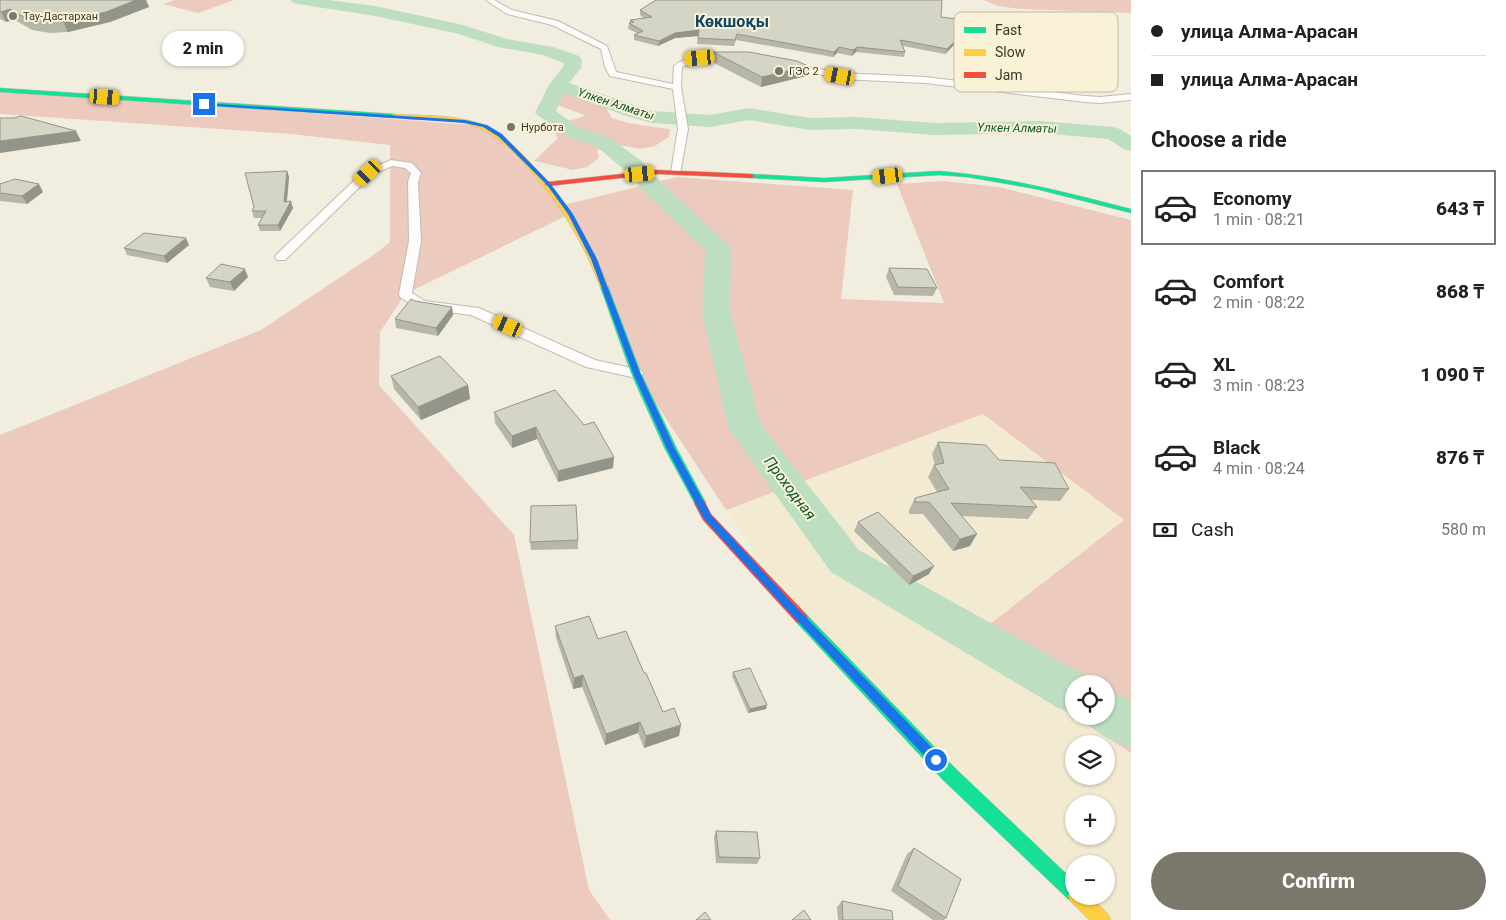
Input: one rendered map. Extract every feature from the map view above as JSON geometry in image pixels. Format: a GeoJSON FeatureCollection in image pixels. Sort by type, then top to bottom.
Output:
{"type":"FeatureCollection","features":[{"type":"Feature","properties":{"kind":"street"},"geometry":{"type":"LineString","coordinates":[[489,0],[510,12],[555,23],[604,48],[607,52],[607,66],[613,74],[677,88]]}},
{"type":"Feature","properties":{"kind":"street"},"geometry":{"type":"LineString","coordinates":[[676,172],[683,129],[677,88],[678,66],[689,59],[747,60]]}},
{"type":"Feature","properties":{"kind":"street"},"geometry":{"type":"LineString","coordinates":[[780,63],[825,74],[858,78],[925,80],[954,83]]}},
{"type":"Feature","properties":{"kind":"street"},"geometry":{"type":"LineString","coordinates":[[0,90],[436,119],[476,124],[500,136],[548,184],[570,214],[586,242],[636,373],[671,449],[708,517],[790,608],[949,774],[1065,884]]}},
{"type":"Feature","properties":{"kind":"street"},"geometry":{"type":"LineString","coordinates":[[1026,92],[1100,100],[1131,97]]}},
{"type":"Feature","properties":{"kind":"street"},"geometry":{"type":"LineString","coordinates":[[280,257],[368,173],[391,163],[408,165],[416,172],[413,182],[415,241],[405,294],[422,305],[474,311],[591,364],[636,373]]}},
{"type":"Feature","properties":{"kind":"street"},"geometry":{"type":"LineString","coordinates":[[548,184],[658,172],[824,180],[907,174],[967,175],[1036,187],[1131,211]]}},
{"type":"Feature","properties":{"kind":"street"},"geometry":{"type":"LineString","coordinates":[[1086,905],[1102,920]]}},
{"type":"Feature","properties":{"kind":"shaded area"},"geometry":{"type":"Polygon","coordinates":[[[175,0],[234,0],[198,13],[163,4],[175,0]]]}},
{"type":"Feature","properties":{"kind":"shaded area"},"geometry":{"type":"Polygon","coordinates":[[[983,0],[1131,0],[1131,13],[1020,9],[998,6],[983,0]]]}},
{"type":"Feature","properties":{"kind":"shaded area"},"geometry":{"type":"Polygon","coordinates":[[[0,90],[485,126],[564,205],[677,177],[853,190],[841,299],[944,303],[897,184],[944,181],[999,187],[1131,220],[1131,753],[1115,743],[1115,735],[1103,735],[1087,725],[1115,725],[1115,675],[1065,675],[1065,711],[963,645],[1124,520],[983,414],[726,510],[636,373],[570,214],[405,294],[380,332],[379,385],[514,535],[589,890],[610,920],[0,920],[0,435],[261,330],[390,242],[390,145],[291,134],[0,114],[0,90]]]}},
{"type":"Feature","properties":{"kind":"shaded area"},"geometry":{"type":"Polygon","coordinates":[[[563,93],[571,93],[606,108],[612,118],[633,124],[670,129],[669,137],[655,146],[640,149],[625,146],[597,150],[599,158],[587,167],[573,170],[534,161],[558,138],[554,132],[543,126],[585,115],[554,104],[563,93]]]}},
{"type":"Feature","properties":{"kind":"shaded area"},"geometry":{"type":"Polygon","coordinates":[[[983,414],[1124,520],[963,645],[1065,711],[1065,725],[1087,725],[1103,735],[1065,735],[1065,785],[1115,785],[1115,743],[1131,753],[1131,920],[1102,920],[1086,905],[1115,905],[1115,855],[1065,855],[1065,884],[791,608],[726,510],[983,414]]]}},
{"type":"Feature","properties":{"kind":"building"},"geometry":{"type":"Polygon","coordinates":[[[0,0],[136,0],[106,12],[63,21],[46,22],[27,19],[10,9],[1,12],[0,0]]]}},
{"type":"Feature","properties":{"kind":"building"},"geometry":{"type":"Polygon","coordinates":[[[656,0],[942,0],[941,17],[954,19],[954,42],[947,49],[900,40],[905,52],[857,47],[853,50],[839,47],[834,52],[737,34],[735,40],[698,38],[699,30],[675,33],[659,41],[634,35],[643,31],[629,23],[634,22],[630,20],[652,17],[640,10],[656,0]]]}},
{"type":"Feature","properties":{"kind":"building"},"geometry":{"type":"Polygon","coordinates":[[[713,52],[749,52],[797,61],[808,66],[762,77],[713,52]]]}},
{"type":"Feature","properties":{"kind":"building"},"geometry":{"type":"Polygon","coordinates":[[[21,116],[76,131],[0,141],[0,118],[21,116]]]}},
{"type":"Feature","properties":{"kind":"building"},"geometry":{"type":"Polygon","coordinates":[[[287,171],[284,202],[291,201],[278,225],[258,225],[266,211],[252,211],[254,207],[245,173],[287,171]]]}},
{"type":"Feature","properties":{"kind":"building"},"geometry":{"type":"Polygon","coordinates":[[[15,179],[39,184],[22,196],[0,193],[0,184],[15,179]]]}},
{"type":"Feature","properties":{"kind":"building"},"geometry":{"type":"Polygon","coordinates":[[[144,233],[186,238],[164,256],[124,248],[144,233]]]}},
{"type":"Feature","properties":{"kind":"building"},"geometry":{"type":"Polygon","coordinates":[[[221,264],[245,269],[230,282],[206,278],[221,264]]]}},
{"type":"Feature","properties":{"kind":"building"},"geometry":{"type":"Polygon","coordinates":[[[889,268],[927,269],[937,288],[898,287],[889,268]]]}},
{"type":"Feature","properties":{"kind":"building"},"geometry":{"type":"Polygon","coordinates":[[[411,299],[452,307],[436,328],[395,319],[411,299]]]}},
{"type":"Feature","properties":{"kind":"building"},"geometry":{"type":"Polygon","coordinates":[[[440,356],[468,385],[418,407],[391,376],[440,356]]]}},
{"type":"Feature","properties":{"kind":"building"},"geometry":{"type":"Polygon","coordinates":[[[555,390],[584,425],[594,422],[614,457],[558,471],[536,427],[512,436],[494,412],[555,390]]]}},
{"type":"Feature","properties":{"kind":"building"},"geometry":{"type":"Polygon","coordinates":[[[938,442],[986,445],[999,460],[1055,463],[1069,489],[1020,487],[1037,507],[951,503],[977,534],[960,539],[929,502],[915,502],[915,498],[949,489],[934,465],[944,463],[938,442]]]}},
{"type":"Feature","properties":{"kind":"building"},"geometry":{"type":"Polygon","coordinates":[[[576,505],[578,540],[530,542],[531,506],[576,505]]]}},
{"type":"Feature","properties":{"kind":"building"},"geometry":{"type":"Polygon","coordinates":[[[878,512],[934,566],[913,576],[858,522],[878,512]]]}},
{"type":"Feature","properties":{"kind":"building"},"geometry":{"type":"Polygon","coordinates":[[[589,616],[598,639],[626,631],[663,712],[674,708],[681,725],[646,736],[640,722],[606,734],[583,675],[574,678],[555,626],[589,616]]]}},
{"type":"Feature","properties":{"kind":"building"},"geometry":{"type":"Polygon","coordinates":[[[750,668],[767,705],[750,709],[733,672],[750,668]]]}},
{"type":"Feature","properties":{"kind":"building"},"geometry":{"type":"Polygon","coordinates":[[[716,831],[757,832],[760,858],[719,857],[716,831]]]}},
{"type":"Feature","properties":{"kind":"building"},"geometry":{"type":"Polygon","coordinates":[[[914,848],[961,879],[946,918],[898,886],[914,848]]]}},
{"type":"Feature","properties":{"kind":"building"},"geometry":{"type":"Polygon","coordinates":[[[842,901],[892,911],[893,920],[843,920],[842,901]]]}},
{"type":"Feature","properties":{"kind":"building"},"geometry":{"type":"Polygon","coordinates":[[[804,910],[811,920],[792,920],[804,910]]]}},
{"type":"Feature","properties":{"kind":"building"},"geometry":{"type":"Polygon","coordinates":[[[705,912],[711,920],[696,920],[705,912]]]}},
{"type":"Feature","properties":{"kind":"waterway","name":"Үлкен Алматы"},"geometry":{"type":"LineString","coordinates":[[298,0],[375,11],[463,30],[504,43],[547,51],[573,60],[572,68],[558,85]]}},
{"type":"Feature","properties":{"kind":"waterway","name":"Үлкен Алматы"},"geometry":{"type":"LineString","coordinates":[[558,85],[652,117],[710,121],[749,114],[810,124],[857,123],[934,129],[1040,127],[1113,133],[1131,145]]}},
{"type":"Feature","properties":{"kind":"waterway","name":"Проходная"},"geometry":{"type":"LineString","coordinates":[[558,85],[545,113],[572,132],[603,142],[635,167]]}},
{"type":"Feature","properties":{"kind":"waterway","name":"Проходная"},"geometry":{"type":"LineString","coordinates":[[648,182],[718,248],[716,312],[745,428],[845,561],[1065,688]]}},
{"type":"Feature","properties":{"kind":"waterway","name":"Проходная"},"geometry":{"type":"LineString","coordinates":[[1115,716],[1131,726]]}},
{"type":"Feature","properties":{"kind":"traffic: fast"},"geometry":{"type":"LineString","coordinates":[[0,90],[394,116]]}},
{"type":"Feature","properties":{"kind":"traffic: fast"},"geometry":{"type":"LineString","coordinates":[[751,176],[824,180],[939,173],[967,175],[1036,187],[1131,211]]}},
{"type":"Feature","properties":{"kind":"traffic: fast"},"geometry":{"type":"LineString","coordinates":[[604,286],[636,373],[671,449],[700,503]]}},
{"type":"Feature","properties":{"kind":"traffic: fast"},"geometry":{"type":"LineString","coordinates":[[801,618],[949,774],[1065,884]]}},
{"type":"Feature","properties":{"kind":"traffic: slow"},"geometry":{"type":"LineString","coordinates":[[394,116],[468,122],[491,131],[503,140],[539,176],[562,204],[581,234],[604,286]]}},
{"type":"Feature","properties":{"kind":"traffic: slow"},"geometry":{"type":"LineString","coordinates":[[1086,905],[1102,920]]}},
{"type":"Feature","properties":{"kind":"traffic: jam"},"geometry":{"type":"LineString","coordinates":[[548,184],[658,172],[751,176]]}},
{"type":"Feature","properties":{"kind":"traffic: jam"},"geometry":{"type":"LineString","coordinates":[[700,503],[707,517],[801,618]]}},
{"type":"Feature","properties":{"kind":"place","name":"Тау-Дастархан"},"geometry":{"type":"Point","coordinates":[13,16]}},
{"type":"Feature","properties":{"kind":"place","name":"ГЭС 2"},"geometry":{"type":"Point","coordinates":[779,71]}},
{"type":"Feature","properties":{"kind":"place","name":"Нурбота"},"geometry":{"type":"Point","coordinates":[511,127]}},
{"type":"Feature","properties":{"kind":"district","name":"Көкшоқы"},"geometry":{"type":"Point","coordinates":[732,21]}},
{"type":"Feature","properties":{"kind":"route"},"geometry":{"type":"LineString","coordinates":[[204,104],[465,122],[485,126],[500,136],[548,184],[582,233],[594,259],[636,373],[671,449],[708,517],[790,608],[936,760]]}}]}
